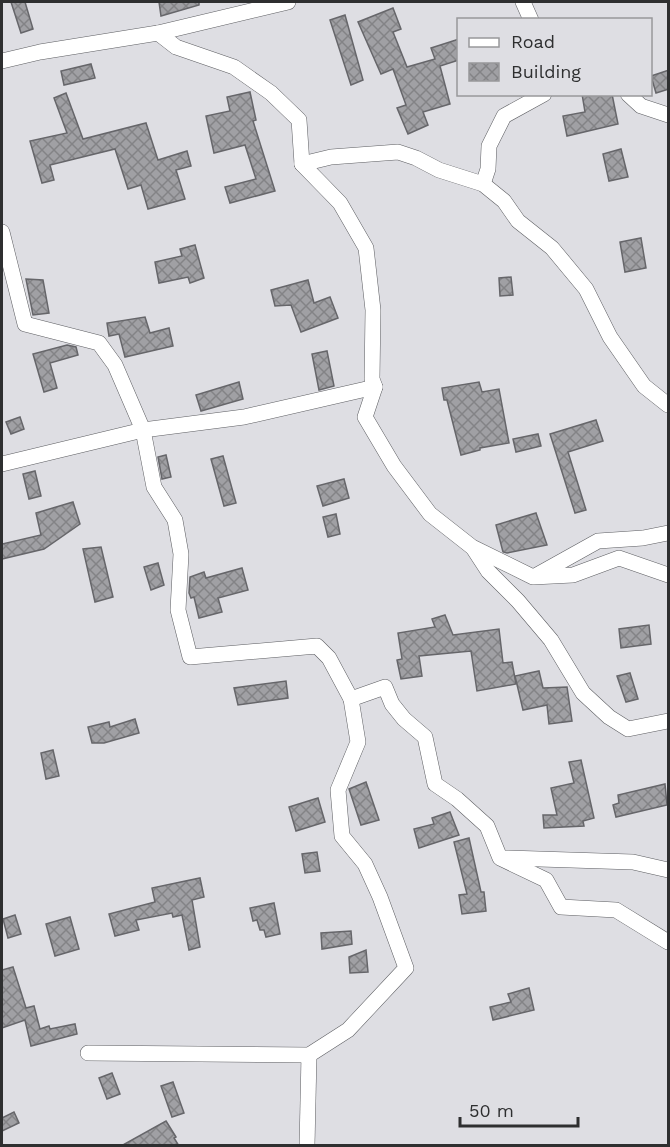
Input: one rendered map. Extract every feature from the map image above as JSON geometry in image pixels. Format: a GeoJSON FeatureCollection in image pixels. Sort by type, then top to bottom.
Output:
{"type":"FeatureCollection","features":[{"type":"Feature","properties":{"kind":"street"},"geometry":{"type":"LineString","coordinates":[[2,61],[40,52],[158,33],[288,2]]}},
{"type":"Feature","properties":{"kind":"street"},"geometry":{"type":"LineString","coordinates":[[523,2],[530,18]]}},
{"type":"Feature","properties":{"kind":"street"},"geometry":{"type":"LineString","coordinates":[[158,33],[176,47],[234,67],[271,93],[299,120],[302,164],[340,203],[366,248],[374,310],[372,379],[375,387],[365,417],[394,466],[430,514],[472,548],[533,577],[573,575],[619,558],[669,575]]}},
{"type":"Feature","properties":{"kind":"street"},"geometry":{"type":"LineString","coordinates":[[483,184],[488,169],[489,146],[504,116],[540,96]]}},
{"type":"Feature","properties":{"kind":"street"},"geometry":{"type":"LineString","coordinates":[[630,96],[641,106],[669,116]]}},
{"type":"Feature","properties":{"kind":"street"},"geometry":{"type":"LineString","coordinates":[[302,164],[331,157],[398,152],[439,170],[483,184],[504,201],[518,221],[552,248],[586,289],[610,337],[644,386],[669,405]]}},
{"type":"Feature","properties":{"kind":"street"},"geometry":{"type":"LineString","coordinates":[[2,232],[25,324],[99,343],[115,365],[142,430],[154,488],[175,520],[181,554],[178,610],[190,657],[317,646],[329,658],[351,699],[358,742],[338,790],[342,836],[365,864],[380,897],[406,968],[348,1030],[309,1055],[88,1053]]}},
{"type":"Feature","properties":{"kind":"street"},"geometry":{"type":"LineString","coordinates":[[2,464],[142,430],[244,417],[375,387]]}},
{"type":"Feature","properties":{"kind":"street"},"geometry":{"type":"LineString","coordinates":[[533,577],[598,541],[643,538],[669,533]]}},
{"type":"Feature","properties":{"kind":"street"},"geometry":{"type":"LineString","coordinates":[[472,548],[488,571],[518,601],[551,640],[583,693],[609,717],[628,729],[669,721]]}},
{"type":"Feature","properties":{"kind":"street"},"geometry":{"type":"LineString","coordinates":[[351,699],[385,687],[398,712],[425,737],[435,784],[457,799],[487,826],[501,858],[546,880],[561,907],[616,910],[669,942]]}},
{"type":"Feature","properties":{"kind":"street"},"geometry":{"type":"LineString","coordinates":[[501,858],[633,862],[669,870]]}},
{"type":"Feature","properties":{"kind":"street"},"geometry":{"type":"LineString","coordinates":[[307,1146],[309,1055]]}},
{"type":"Feature","properties":{"kind":"building"},"geometry":{"type":"Polygon","coordinates":[[[11,2],[25,2],[33,29],[21,33],[11,2]]]}},
{"type":"Feature","properties":{"kind":"building"},"geometry":{"type":"Polygon","coordinates":[[[159,2],[199,2],[199,5],[161,16],[159,2]]]}},
{"type":"Feature","properties":{"kind":"building"},"geometry":{"type":"Polygon","coordinates":[[[393,8],[401,29],[393,32],[407,67],[435,59],[431,48],[457,40],[457,61],[440,66],[450,104],[423,112],[428,125],[408,134],[397,108],[406,105],[393,69],[381,74],[358,22],[393,8]]]}},
{"type":"Feature","properties":{"kind":"building"},"geometry":{"type":"Polygon","coordinates":[[[345,15],[363,80],[351,85],[330,20],[345,15]]]}},
{"type":"Feature","properties":{"kind":"building"},"geometry":{"type":"Polygon","coordinates":[[[91,64],[95,78],[64,85],[61,71],[91,64]]]}},
{"type":"Feature","properties":{"kind":"building"},"geometry":{"type":"Polygon","coordinates":[[[669,70],[669,89],[656,93],[652,76],[669,70]]]}},
{"type":"Feature","properties":{"kind":"building"},"geometry":{"type":"Polygon","coordinates":[[[250,92],[256,120],[253,121],[275,191],[230,203],[225,187],[256,179],[245,145],[214,153],[206,116],[230,111],[227,97],[250,92]]]}},
{"type":"Feature","properties":{"kind":"building"},"geometry":{"type":"Polygon","coordinates":[[[66,93],[83,139],[146,123],[158,160],[187,151],[191,166],[176,170],[185,199],[148,209],[141,185],[128,189],[115,149],[50,165],[54,180],[42,183],[30,141],[67,133],[54,98],[66,93]]]}},
{"type":"Feature","properties":{"kind":"building"},"geometry":{"type":"Polygon","coordinates":[[[582,96],[612,96],[618,124],[567,136],[563,116],[585,112],[582,96]]]}},
{"type":"Feature","properties":{"kind":"building"},"geometry":{"type":"Polygon","coordinates":[[[621,149],[628,177],[609,181],[603,154],[621,149]]]}},
{"type":"Feature","properties":{"kind":"building"},"geometry":{"type":"Polygon","coordinates":[[[641,238],[646,268],[625,272],[620,242],[641,238]]]}},
{"type":"Feature","properties":{"kind":"building"},"geometry":{"type":"Polygon","coordinates":[[[195,245],[204,278],[190,283],[188,277],[159,283],[155,262],[182,256],[180,249],[195,245]]]}},
{"type":"Feature","properties":{"kind":"building"},"geometry":{"type":"Polygon","coordinates":[[[511,277],[513,295],[500,296],[499,278],[511,277]]]}},
{"type":"Feature","properties":{"kind":"building"},"geometry":{"type":"Polygon","coordinates":[[[26,279],[43,280],[49,313],[33,315],[26,279]]]}},
{"type":"Feature","properties":{"kind":"building"},"geometry":{"type":"Polygon","coordinates":[[[308,280],[314,303],[330,297],[338,318],[301,332],[291,305],[275,306],[271,290],[308,280]]]}},
{"type":"Feature","properties":{"kind":"building"},"geometry":{"type":"Polygon","coordinates":[[[145,317],[150,333],[169,328],[173,346],[125,357],[119,334],[109,336],[107,323],[145,317]]]}},
{"type":"Feature","properties":{"kind":"building"},"geometry":{"type":"Polygon","coordinates":[[[67,345],[76,347],[78,355],[50,363],[57,388],[44,392],[33,354],[67,345]]]}},
{"type":"Feature","properties":{"kind":"building"},"geometry":{"type":"Polygon","coordinates":[[[327,351],[334,386],[319,390],[312,354],[327,351]]]}},
{"type":"Feature","properties":{"kind":"building"},"geometry":{"type":"Polygon","coordinates":[[[239,382],[243,399],[201,411],[196,395],[239,382]]]}},
{"type":"Feature","properties":{"kind":"building"},"geometry":{"type":"Polygon","coordinates":[[[479,382],[482,392],[499,389],[509,443],[480,448],[480,450],[461,455],[442,388],[479,382]]]}},
{"type":"Feature","properties":{"kind":"building"},"geometry":{"type":"Polygon","coordinates":[[[20,417],[24,429],[11,434],[6,422],[20,417]]]}},
{"type":"Feature","properties":{"kind":"building"},"geometry":{"type":"Polygon","coordinates":[[[596,420],[603,441],[568,452],[586,510],[575,513],[550,434],[596,420]]]}},
{"type":"Feature","properties":{"kind":"building"},"geometry":{"type":"Polygon","coordinates":[[[538,434],[541,446],[516,452],[513,439],[538,434]]]}},
{"type":"Feature","properties":{"kind":"building"},"geometry":{"type":"Polygon","coordinates":[[[166,455],[171,477],[162,479],[158,457],[166,455]]]}},
{"type":"Feature","properties":{"kind":"building"},"geometry":{"type":"Polygon","coordinates":[[[223,456],[236,503],[224,506],[211,459],[223,456]]]}},
{"type":"Feature","properties":{"kind":"building"},"geometry":{"type":"Polygon","coordinates":[[[35,471],[41,496],[29,499],[23,474],[35,471]]]}},
{"type":"Feature","properties":{"kind":"building"},"geometry":{"type":"Polygon","coordinates":[[[344,479],[349,498],[323,506],[317,486],[344,479]]]}},
{"type":"Feature","properties":{"kind":"building"},"geometry":{"type":"Polygon","coordinates":[[[73,502],[80,524],[44,549],[2,559],[2,544],[41,535],[36,513],[73,502]]]}},
{"type":"Feature","properties":{"kind":"building"},"geometry":{"type":"Polygon","coordinates":[[[536,513],[547,545],[503,552],[496,525],[536,513]]]}},
{"type":"Feature","properties":{"kind":"building"},"geometry":{"type":"Polygon","coordinates":[[[336,514],[340,534],[328,537],[323,517],[336,514]]]}},
{"type":"Feature","properties":{"kind":"building"},"geometry":{"type":"Polygon","coordinates":[[[101,547],[113,597],[95,602],[83,549],[101,547]]]}},
{"type":"Feature","properties":{"kind":"building"},"geometry":{"type":"Polygon","coordinates":[[[158,563],[164,585],[151,590],[144,567],[158,563]]]}},
{"type":"Feature","properties":{"kind":"building"},"geometry":{"type":"Polygon","coordinates":[[[242,568],[248,590],[218,598],[222,612],[199,618],[194,597],[191,598],[189,593],[190,577],[204,572],[206,578],[242,568]]]}},
{"type":"Feature","properties":{"kind":"building"},"geometry":{"type":"Polygon","coordinates":[[[445,615],[453,635],[499,629],[503,663],[512,662],[516,684],[477,691],[471,651],[419,656],[422,676],[401,679],[397,660],[402,659],[398,633],[435,627],[432,619],[445,615]]]}},
{"type":"Feature","properties":{"kind":"building"},"geometry":{"type":"Polygon","coordinates":[[[649,625],[651,644],[621,648],[619,629],[649,625]]]}},
{"type":"Feature","properties":{"kind":"building"},"geometry":{"type":"Polygon","coordinates":[[[539,671],[543,688],[567,687],[572,721],[549,724],[547,705],[523,710],[515,676],[539,671]]]}},
{"type":"Feature","properties":{"kind":"building"},"geometry":{"type":"Polygon","coordinates":[[[630,673],[638,699],[626,702],[617,676],[630,673]]]}},
{"type":"Feature","properties":{"kind":"building"},"geometry":{"type":"Polygon","coordinates":[[[286,681],[288,698],[238,705],[234,688],[286,681]]]}},
{"type":"Feature","properties":{"kind":"building"},"geometry":{"type":"Polygon","coordinates":[[[135,719],[139,733],[104,743],[92,743],[88,727],[109,722],[110,727],[135,719]]]}},
{"type":"Feature","properties":{"kind":"building"},"geometry":{"type":"Polygon","coordinates":[[[53,750],[59,776],[46,779],[41,753],[53,750]]]}},
{"type":"Feature","properties":{"kind":"building"},"geometry":{"type":"Polygon","coordinates":[[[581,760],[594,818],[583,821],[584,826],[544,828],[543,815],[557,815],[551,788],[574,783],[569,762],[581,760]]]}},
{"type":"Feature","properties":{"kind":"building"},"geometry":{"type":"Polygon","coordinates":[[[366,782],[379,820],[361,825],[349,789],[366,782]]]}},
{"type":"Feature","properties":{"kind":"building"},"geometry":{"type":"Polygon","coordinates":[[[665,784],[667,805],[616,817],[613,805],[619,803],[618,795],[665,784]]]}},
{"type":"Feature","properties":{"kind":"building"},"geometry":{"type":"Polygon","coordinates":[[[318,798],[325,822],[296,831],[289,807],[318,798]]]}},
{"type":"Feature","properties":{"kind":"building"},"geometry":{"type":"Polygon","coordinates":[[[450,812],[459,835],[419,848],[414,829],[434,824],[432,818],[450,812]]]}},
{"type":"Feature","properties":{"kind":"building"},"geometry":{"type":"Polygon","coordinates":[[[469,838],[481,892],[484,892],[486,911],[462,914],[459,895],[467,894],[454,842],[469,838]]]}},
{"type":"Feature","properties":{"kind":"building"},"geometry":{"type":"Polygon","coordinates":[[[317,852],[320,871],[305,873],[302,854],[317,852]]]}},
{"type":"Feature","properties":{"kind":"building"},"geometry":{"type":"Polygon","coordinates":[[[200,878],[204,897],[192,900],[200,947],[189,950],[182,915],[173,917],[172,913],[136,920],[139,930],[115,936],[109,914],[155,902],[152,888],[200,878]]]}},
{"type":"Feature","properties":{"kind":"building"},"geometry":{"type":"Polygon","coordinates":[[[274,903],[280,934],[266,937],[264,930],[260,930],[257,920],[253,921],[250,908],[274,903]]]}},
{"type":"Feature","properties":{"kind":"building"},"geometry":{"type":"Polygon","coordinates":[[[15,915],[21,934],[8,938],[3,919],[15,915]]]}},
{"type":"Feature","properties":{"kind":"building"},"geometry":{"type":"Polygon","coordinates":[[[70,917],[79,949],[55,956],[46,924],[70,917]]]}},
{"type":"Feature","properties":{"kind":"building"},"geometry":{"type":"Polygon","coordinates":[[[351,931],[352,944],[322,949],[321,933],[351,931]]]}},
{"type":"Feature","properties":{"kind":"building"},"geometry":{"type":"Polygon","coordinates":[[[366,950],[368,972],[350,973],[349,957],[366,950]]]}},
{"type":"Feature","properties":{"kind":"building"},"geometry":{"type":"Polygon","coordinates":[[[13,967],[26,1008],[34,1006],[40,1029],[75,1024],[77,1034],[31,1046],[25,1020],[2,1028],[2,970],[13,967]]]}},
{"type":"Feature","properties":{"kind":"building"},"geometry":{"type":"Polygon","coordinates":[[[529,988],[534,1010],[493,1020],[490,1007],[511,1002],[508,994],[529,988]]]}},
{"type":"Feature","properties":{"kind":"building"},"geometry":{"type":"Polygon","coordinates":[[[112,1073],[120,1094],[107,1099],[99,1078],[112,1073]]]}},
{"type":"Feature","properties":{"kind":"building"},"geometry":{"type":"Polygon","coordinates":[[[173,1082],[184,1113],[172,1117],[161,1086],[173,1082]]]}},
{"type":"Feature","properties":{"kind":"building"},"geometry":{"type":"Polygon","coordinates":[[[14,1112],[19,1123],[2,1131],[2,1118],[14,1112]]]}},
{"type":"Feature","properties":{"kind":"building"},"geometry":{"type":"Polygon","coordinates":[[[166,1121],[179,1146],[121,1146],[166,1121]]]}}]}
